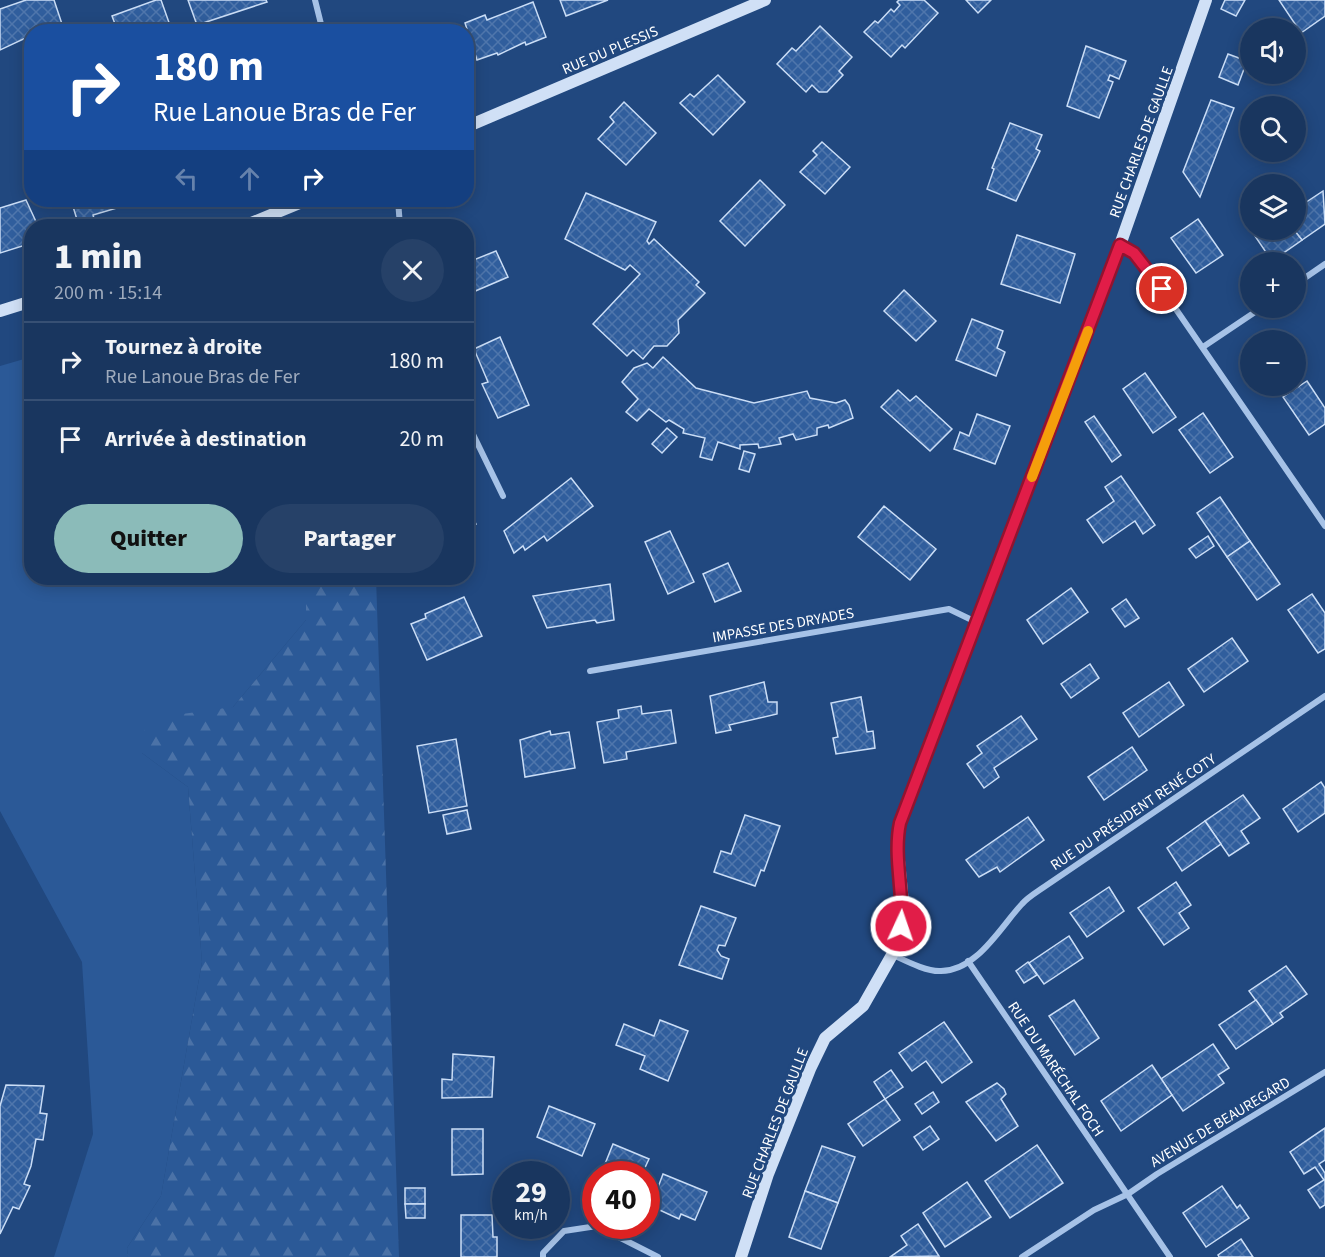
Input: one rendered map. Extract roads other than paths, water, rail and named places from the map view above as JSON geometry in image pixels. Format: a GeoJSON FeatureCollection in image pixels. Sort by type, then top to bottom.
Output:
{"type":"FeatureCollection","features":[{"type":"Feature","properties":{"kind":"street"},"geometry":{"type":"LineString","coordinates":[[315,0],[320,24]]}},
{"type":"Feature","properties":{"kind":"street","name":"RUE DU PLESSIS"},"geometry":{"type":"LineString","coordinates":[[474,124],[765,0]]}},
{"type":"Feature","properties":{"kind":"street","name":"RUE CHARLES DE GAULLE"},"geometry":{"type":"LineString","coordinates":[[741,1257],[768,1174],[825,1038],[863,1006],[892,955],[901,926],[903,903],[897,839],[900,823],[1120,245],[1206,0]]}},
{"type":"Feature","properties":{"kind":"street"},"geometry":{"type":"LineString","coordinates":[[261,219],[290,207]]}},
{"type":"Feature","properties":{"kind":"street"},"geometry":{"type":"LineString","coordinates":[[1120,245],[1134,253],[1149,270],[1325,526]]}},
{"type":"Feature","properties":{"kind":"street"},"geometry":{"type":"LineString","coordinates":[[1306,277],[1325,264]]}},
{"type":"Feature","properties":{"kind":"street"},"geometry":{"type":"LineString","coordinates":[[0,311],[24,304]]}},
{"type":"Feature","properties":{"kind":"street"},"geometry":{"type":"LineString","coordinates":[[1203,347],[1246,318]]}},
{"type":"Feature","properties":{"kind":"street"},"geometry":{"type":"LineString","coordinates":[[474,434],[503,496]]}},
{"type":"Feature","properties":{"kind":"street","name":"IMPASSE DES DRYADES"},"geometry":{"type":"LineString","coordinates":[[590,671],[949,609],[977,622]]}},
{"type":"Feature","properties":{"kind":"street","name":"RUE DU PRÉSIDENT RENÉ COTY"},"geometry":{"type":"LineString","coordinates":[[968,961],[996,939],[1023,903],[1044,886],[1325,696]]}},
{"type":"Feature","properties":{"kind":"street"},"geometry":{"type":"LineString","coordinates":[[892,955],[940,972],[953,969],[968,961]]}},
{"type":"Feature","properties":{"kind":"street","name":"RUE DU MARÉCHAL FOCH"},"geometry":{"type":"LineString","coordinates":[[968,961],[1170,1257]]}},
{"type":"Feature","properties":{"kind":"street","name":"AVENUE DE BEAUREGARD"},"geometry":{"type":"LineString","coordinates":[[1022,1257],[1094,1210],[1128,1194],[1157,1173],[1325,1072]]}},
{"type":"Feature","properties":{"kind":"street"},"geometry":{"type":"LineString","coordinates":[[543,1257],[543,1253],[564,1231],[597,1226],[658,1257]]}}]}
